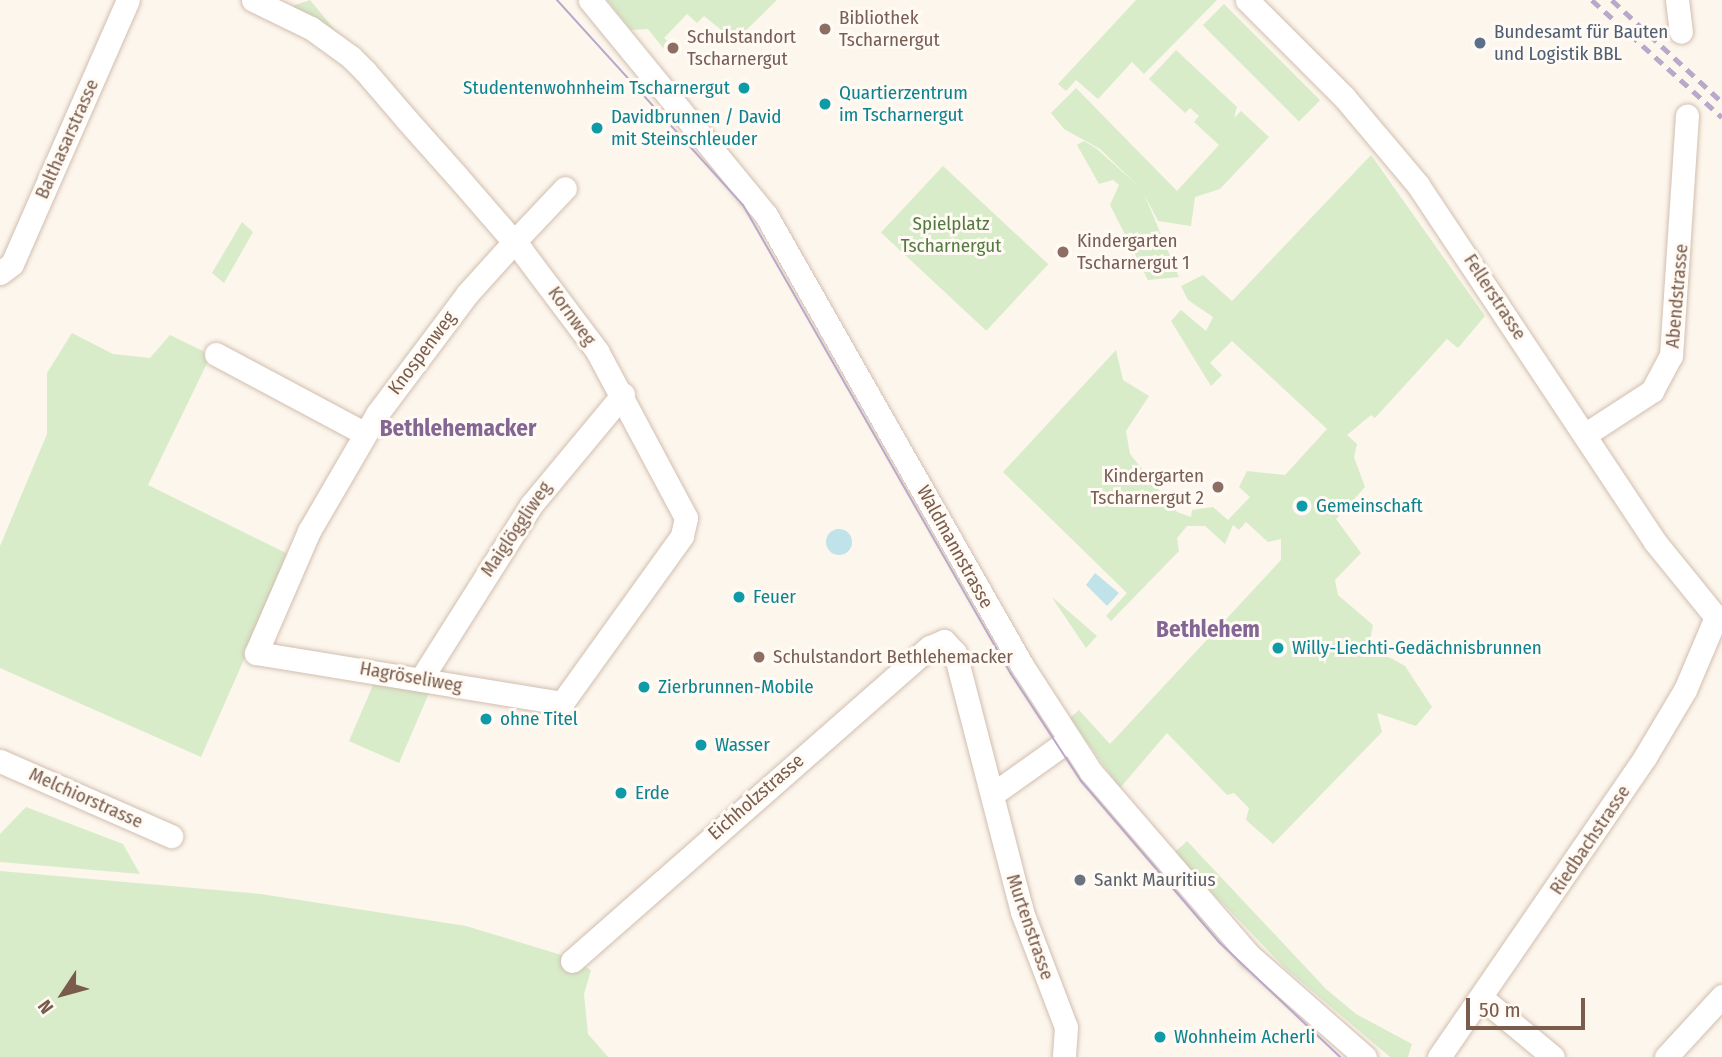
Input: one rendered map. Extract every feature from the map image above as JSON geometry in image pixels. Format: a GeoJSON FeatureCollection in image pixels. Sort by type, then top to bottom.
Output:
{"type":"FeatureCollection","features":[{"type":"Feature","properties":{"kind":"street","name":"Balthasarstrasse"},"geometry":{"type":"LineString","coordinates":[[0,273],[12,264],[128,0]]}},
{"type":"Feature","properties":{"kind":"street","name":"Kornweg"},"geometry":{"type":"LineString","coordinates":[[253,0],[311,27],[351,57],[514,242],[565,304],[623,394],[684,508],[686,527],[565,702]]}},
{"type":"Feature","properties":{"kind":"street","name":"Waldmannstrasse"},"geometry":{"type":"LineString","coordinates":[[590,0],[766,215],[1069,740],[1187,889],[1274,979],[1365,1057]]}},
{"type":"Feature","properties":{"kind":"street","name":"Fellerstrasse"},"geometry":{"type":"LineString","coordinates":[[1247,0],[1344,97],[1418,185],[1586,434],[1655,542],[1719,617]]}},
{"type":"Feature","properties":{"kind":"street"},"geometry":{"type":"LineString","coordinates":[[1677,0],[1681,32]]}},
{"type":"Feature","properties":{"kind":"street","name":"Abendstrasse"},"geometry":{"type":"LineString","coordinates":[[1586,434],[1647,396],[1671,356],[1687,116]]}},
{"type":"Feature","properties":{"kind":"street","name":"Knospenweg"},"geometry":{"type":"LineString","coordinates":[[256,653],[309,531],[364,433],[439,328],[565,188]]}},
{"type":"Feature","properties":{"kind":"street"},"geometry":{"type":"LineString","coordinates":[[216,354],[364,433]]}},
{"type":"Feature","properties":{"kind":"street","name":"Maiglöggliweg"},"geometry":{"type":"LineString","coordinates":[[423,676],[531,505],[623,394]]}},
{"type":"Feature","properties":{"kind":"street","name":"Riedbachstrasse"},"geometry":{"type":"LineString","coordinates":[[1440,1057],[1645,757],[1685,690],[1719,617]]}},
{"type":"Feature","properties":{"kind":"street","name":"Murtenstrasse"},"geometry":{"type":"LineString","coordinates":[[944,641],[956,653],[1022,912],[1066,1027],[1064,1057]]}},
{"type":"Feature","properties":{"kind":"street","name":"Eichholzstrasse"},"geometry":{"type":"LineString","coordinates":[[572,961],[892,679],[944,641]]}},
{"type":"Feature","properties":{"kind":"street","name":"Hagröseliweg"},"geometry":{"type":"LineString","coordinates":[[256,653],[423,676],[545,704],[565,702]]}},
{"type":"Feature","properties":{"kind":"street"},"geometry":{"type":"LineString","coordinates":[[993,794],[1069,740]]}},
{"type":"Feature","properties":{"kind":"street","name":"Melchiorstrasse"},"geometry":{"type":"LineString","coordinates":[[0,761],[171,836]]}},
{"type":"Feature","properties":{"kind":"street"},"geometry":{"type":"LineString","coordinates":[[1666,1057],[1722,996]]}},
{"type":"Feature","properties":{"kind":"street"},"geometry":{"type":"LineString","coordinates":[[1482,998],[1553,1057]]}},
{"type":"Feature","properties":{"kind":"green space"},"geometry":{"type":"Polygon","coordinates":[[[310,0],[340,36],[289,7],[310,0]]]}},
{"type":"Feature","properties":{"kind":"green space"},"geometry":{"type":"Polygon","coordinates":[[[607,0],[777,0],[735,41],[704,16],[697,23],[687,14],[664,38],[674,47],[667,53],[648,29],[631,30],[607,0]]]}},
{"type":"Feature","properties":{"kind":"green space"},"geometry":{"type":"Polygon","coordinates":[[[1136,0],[1217,0],[1144,74],[1132,62],[1098,99],[1076,80],[1066,91],[1058,84],[1136,0]]]}},
{"type":"Feature","properties":{"kind":"green space"},"geometry":{"type":"Polygon","coordinates":[[[1224,4],[1320,100],[1299,121],[1203,25],[1224,4]]]}},
{"type":"Feature","properties":{"kind":"green space"},"geometry":{"type":"Polygon","coordinates":[[[1176,50],[1237,107],[1234,118],[1241,111],[1269,137],[1220,189],[1195,197],[1191,226],[1158,221],[1144,194],[1179,277],[1148,280],[1110,205],[1119,185],[1113,180],[1099,184],[1077,145],[1084,141],[1097,149],[1138,186],[1100,149],[1064,129],[1051,113],[1076,88],[1177,191],[1219,145],[1194,122],[1199,116],[1190,108],[1185,113],[1149,79],[1176,50]]]}},
{"type":"Feature","properties":{"kind":"green space"},"geometry":{"type":"Polygon","coordinates":[[[1371,155],[1485,316],[1458,348],[1447,339],[1375,418],[1371,415],[1347,435],[1357,444],[1354,457],[1365,487],[1336,519],[1361,553],[1335,580],[1338,595],[1373,625],[1369,646],[1405,666],[1432,707],[1416,726],[1377,713],[1382,732],[1273,844],[1246,820],[1249,808],[1234,793],[1227,795],[1167,733],[1120,788],[1070,718],[1079,710],[1110,744],[1281,560],[1281,539],[1268,542],[1246,522],[1239,530],[1233,525],[1225,544],[1205,526],[1187,526],[1177,538],[1179,551],[1111,621],[1106,616],[1127,593],[1003,472],[1116,350],[1123,380],[1149,396],[1126,431],[1130,454],[1177,512],[1191,517],[1192,510],[1213,507],[1228,520],[1250,497],[1239,487],[1247,471],[1285,475],[1327,429],[1232,341],[1210,363],[1222,375],[1211,386],[1171,321],[1181,310],[1206,331],[1213,317],[1188,300],[1181,286],[1203,275],[1232,301],[1371,155]]]}},
{"type":"Feature","properties":{"kind":"green space","name":"Spielplatz Tscharnergut"},"geometry":{"type":"Polygon","coordinates":[[[943,166],[1048,264],[986,331],[881,233],[943,166]]]}},
{"type":"Feature","properties":{"kind":"green space"},"geometry":{"type":"Polygon","coordinates":[[[242,222],[253,232],[224,283],[212,273],[242,222]]]}},
{"type":"Feature","properties":{"kind":"green space"},"geometry":{"type":"Polygon","coordinates":[[[72,333],[113,354],[150,358],[170,335],[211,355],[148,485],[290,555],[201,757],[0,668],[0,546],[47,434],[47,373],[72,333]]]}},
{"type":"Feature","properties":{"kind":"green space"},"geometry":{"type":"Polygon","coordinates":[[[1052,597],[1097,636],[1086,648],[1055,602],[1052,597]]]}},
{"type":"Feature","properties":{"kind":"green space"},"geometry":{"type":"Polygon","coordinates":[[[376,678],[432,686],[399,763],[349,741],[376,678]]]}},
{"type":"Feature","properties":{"kind":"green space"},"geometry":{"type":"Polygon","coordinates":[[[26,807],[123,844],[140,874],[0,862],[0,834],[26,807]]]}},
{"type":"Feature","properties":{"kind":"green space"},"geometry":{"type":"Polygon","coordinates":[[[1187,841],[1326,989],[1356,1014],[1412,1044],[1408,1057],[1390,1057],[1285,968],[1174,853],[1187,841]]]}},
{"type":"Feature","properties":{"kind":"green space"},"geometry":{"type":"Polygon","coordinates":[[[0,871],[261,894],[466,926],[568,957],[591,970],[584,994],[588,1034],[608,1057],[0,1057],[0,871]]]}},
{"type":"Feature","properties":{"kind":"water"},"geometry":{"type":"Polygon","coordinates":[[[839,529],[849,532],[852,542],[849,552],[839,555],[829,552],[826,542],[829,532],[839,529]]]}},
{"type":"Feature","properties":{"kind":"water"},"geometry":{"type":"Polygon","coordinates":[[[1095,573],[1119,593],[1107,606],[1086,585],[1095,573]]]}},
{"type":"Feature","properties":{"kind":"tram line"},"geometry":{"type":"LineString","coordinates":[[557,0],[743,205],[1011,674],[1081,781],[1220,943],[1340,1057]]}},
{"type":"Feature","properties":{"kind":"railway"},"geometry":{"type":"LineString","coordinates":[[1592,0],[1722,117]]}},
{"type":"Feature","properties":{"kind":"railway"},"geometry":{"type":"LineString","coordinates":[[1612,0],[1722,102]]}},
{"type":"Feature","properties":{"kind":"place","name":"Bibliothek Tscharnergut"},"geometry":{"type":"Point","coordinates":[825,29]}},
{"type":"Feature","properties":{"kind":"place","name":"Bundesamt für Bauten und Logistik BBL"},"geometry":{"type":"Point","coordinates":[1480,43]}},
{"type":"Feature","properties":{"kind":"place","name":"Schulstandort Tscharnergut"},"geometry":{"type":"Point","coordinates":[673,48]}},
{"type":"Feature","properties":{"kind":"place","name":"Studentenwohnheim Tscharnergut"},"geometry":{"type":"Point","coordinates":[744,88]}},
{"type":"Feature","properties":{"kind":"place","name":"Quartierzentrum im Tscharnergut"},"geometry":{"type":"Point","coordinates":[825,104]}},
{"type":"Feature","properties":{"kind":"place","name":"Davidbrunnen / David mit Steinschleuder"},"geometry":{"type":"Point","coordinates":[597,128]}},
{"type":"Feature","properties":{"kind":"place","name":"Kindergarten Tscharnergut 1"},"geometry":{"type":"Point","coordinates":[1063,252]}},
{"type":"Feature","properties":{"kind":"place","name":"Kindergarten Tscharnergut 2"},"geometry":{"type":"Point","coordinates":[1218,487]}},
{"type":"Feature","properties":{"kind":"place","name":"Gemeinschaft"},"geometry":{"type":"Point","coordinates":[1302,506]}},
{"type":"Feature","properties":{"kind":"place","name":"Feuer"},"geometry":{"type":"Point","coordinates":[739,597]}},
{"type":"Feature","properties":{"kind":"place","name":"Willy-Liechti-Gedächnisbrunnen"},"geometry":{"type":"Point","coordinates":[1278,648]}},
{"type":"Feature","properties":{"kind":"place","name":"Schulstandort Bethlehemacker"},"geometry":{"type":"Point","coordinates":[759,657]}},
{"type":"Feature","properties":{"kind":"place","name":"Zierbrunnen-Mobile"},"geometry":{"type":"Point","coordinates":[644,687]}},
{"type":"Feature","properties":{"kind":"place","name":"ohne Titel"},"geometry":{"type":"Point","coordinates":[486,719]}},
{"type":"Feature","properties":{"kind":"place","name":"Wasser"},"geometry":{"type":"Point","coordinates":[701,745]}},
{"type":"Feature","properties":{"kind":"place","name":"Erde"},"geometry":{"type":"Point","coordinates":[621,793]}},
{"type":"Feature","properties":{"kind":"place","name":"Sankt Mauritius"},"geometry":{"type":"Point","coordinates":[1080,880]}},
{"type":"Feature","properties":{"kind":"place","name":"Wohnheim Acherli"},"geometry":{"type":"Point","coordinates":[1160,1037]}},
{"type":"Feature","properties":{"kind":"district","name":"Bethlehemacker"},"geometry":{"type":"Point","coordinates":[458,428]}},
{"type":"Feature","properties":{"kind":"district","name":"Bethlehem"},"geometry":{"type":"Point","coordinates":[1208,629]}}]}
